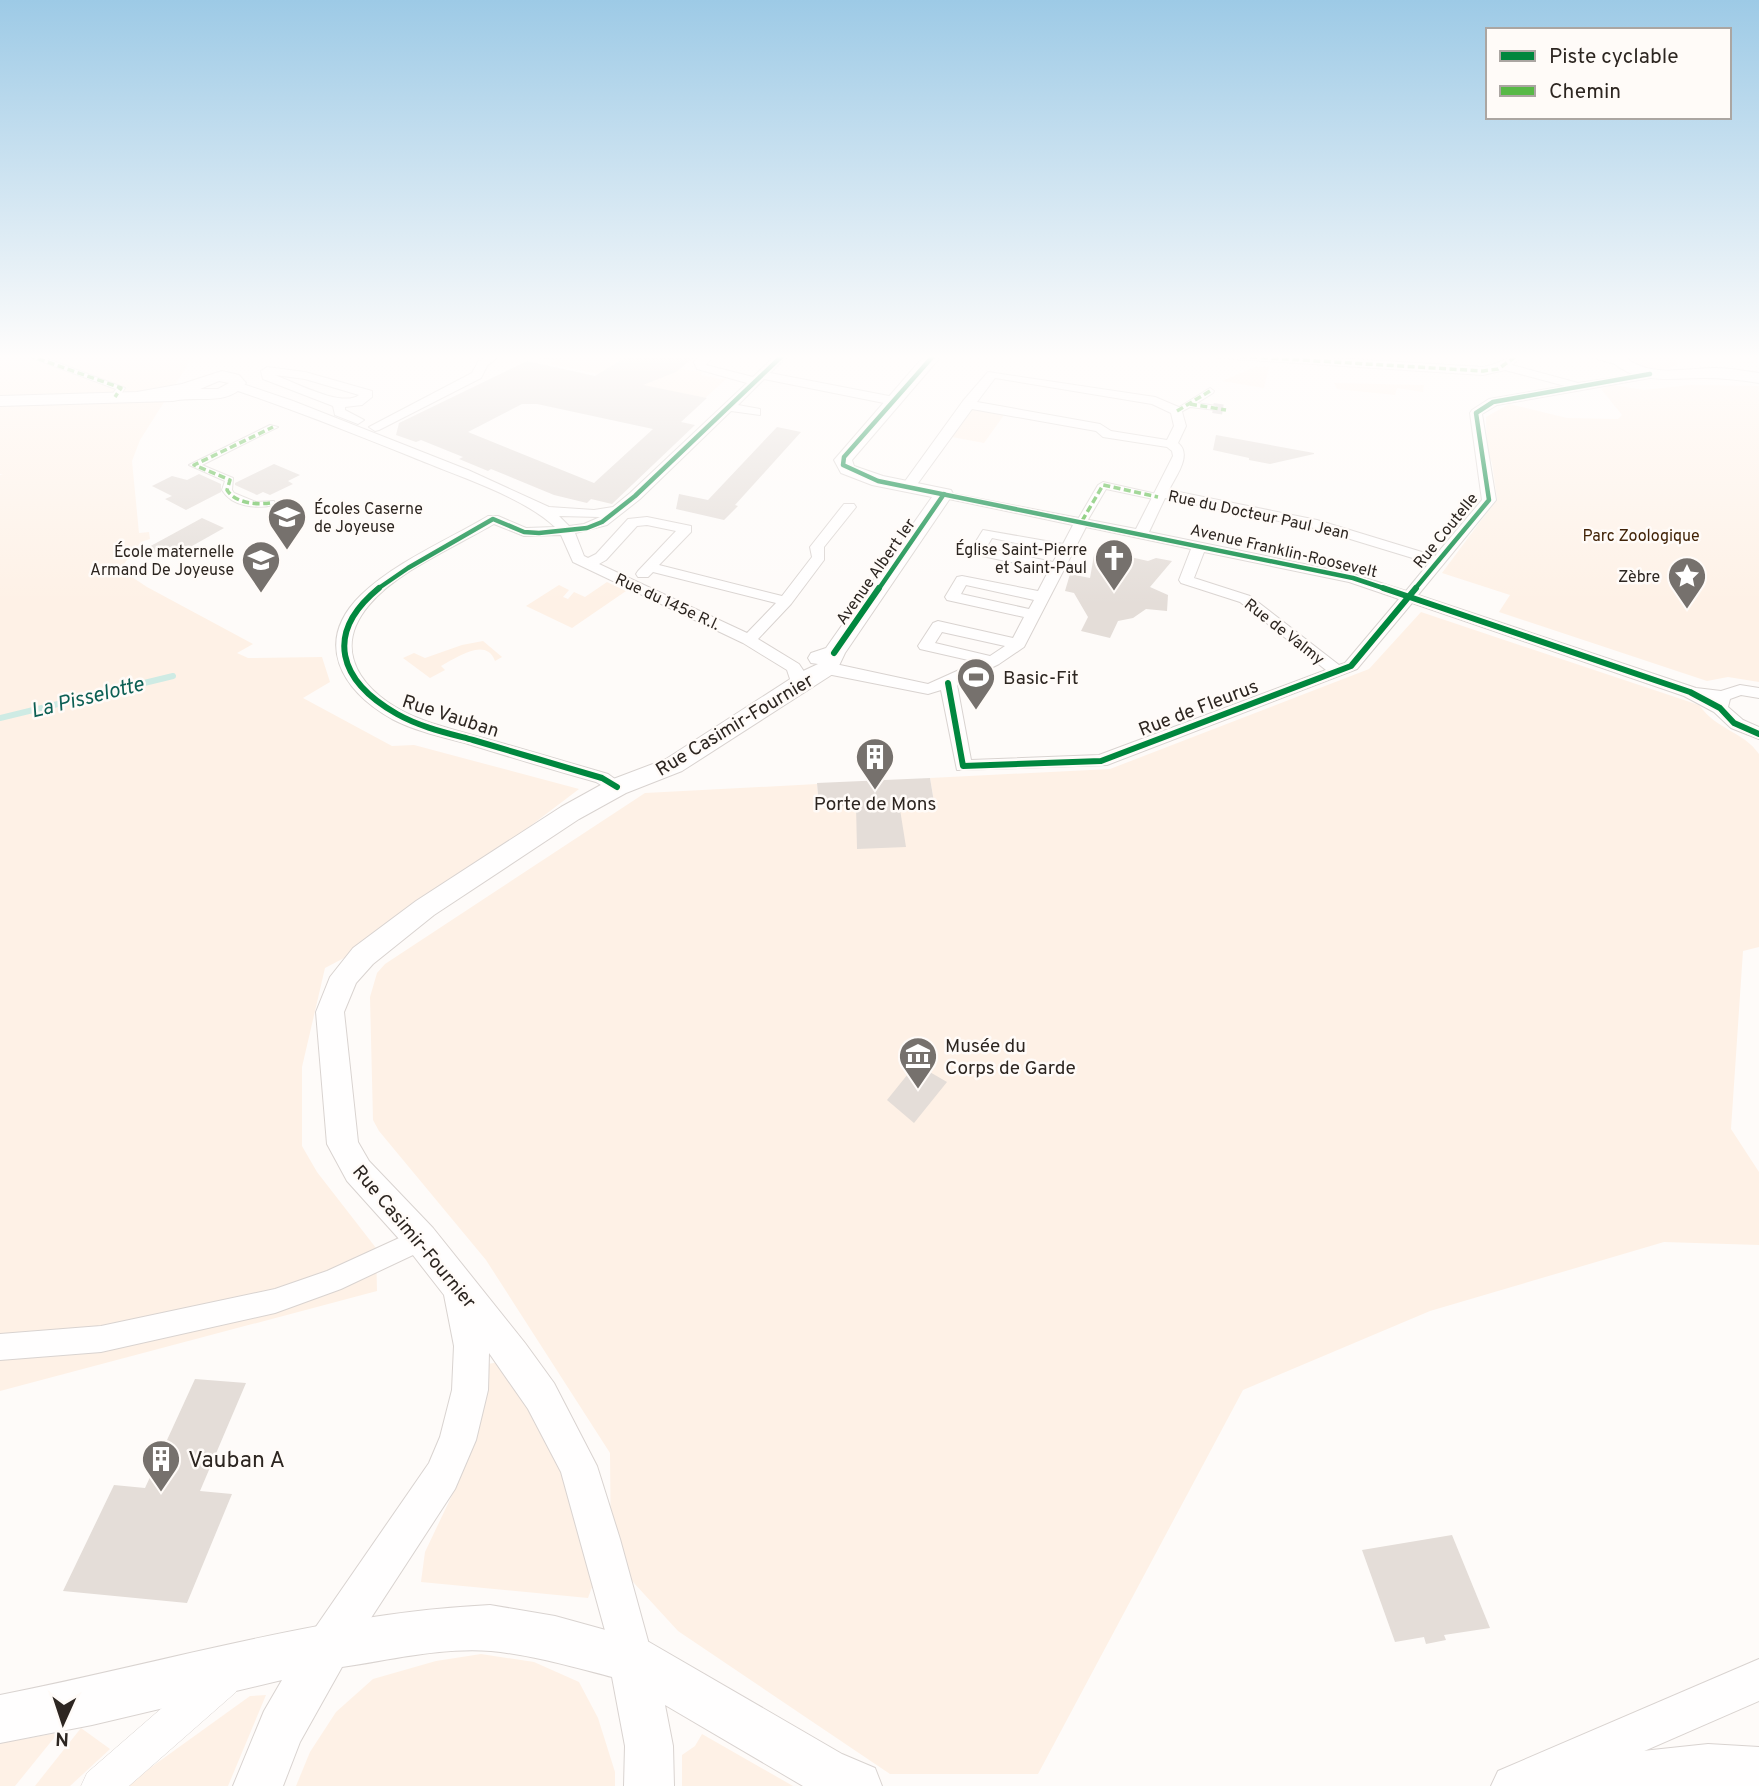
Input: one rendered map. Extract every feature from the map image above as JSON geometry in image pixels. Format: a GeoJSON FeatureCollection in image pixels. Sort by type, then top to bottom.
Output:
{"type":"FeatureCollection","features":[{"type":"Feature","properties":{"kind":"main road"},"geometry":{"type":"LineString","coordinates":[[861,438],[844,457],[843,465],[852,473],[944,494]]}},
{"type":"Feature","properties":{"kind":"main road","name":"Avenue Albert Ier"},"geometry":{"type":"LineString","coordinates":[[824,666],[944,494]]}},
{"type":"Feature","properties":{"kind":"main road","name":"Rue Casimir-Fournier"},"geometry":{"type":"LineString","coordinates":[[632,1659],[601,1539],[578,1466],[541,1396],[513,1355],[421,1239],[358,1171],[342,1144],[330,1012],[344,977],[363,956],[416,914],[570,813],[617,787],[674,765],[824,666]]}},
{"type":"Feature","properties":{"kind":"main road"},"geometry":{"type":"LineString","coordinates":[[258,1786],[281,1728],[328,1646],[442,1476],[458,1440],[470,1390],[472,1346],[457,1285]]}},
{"type":"Feature","properties":{"kind":"main road"},"geometry":{"type":"LineString","coordinates":[[0,1719],[328,1646],[427,1631],[490,1628],[555,1639],[632,1659],[825,1771],[857,1786]]}},
{"type":"Feature","properties":{"kind":"main road"},"geometry":{"type":"LineString","coordinates":[[632,1659],[649,1746],[649,1786]]}},
{"type":"Feature","properties":{"kind":"main road"},"geometry":{"type":"LineString","coordinates":[[1513,1786],[1759,1680]]}},
{"type":"Feature","properties":{"kind":"main road"},"geometry":{"type":"LineString","coordinates":[[1549,1786],[1708,1769],[1759,1772]]}},
{"type":"Feature","properties":{"kind":"street"},"geometry":{"type":"LineString","coordinates":[[249,438],[194,465],[230,480],[227,490],[230,495],[255,505],[270,503]]}},
{"type":"Feature","properties":{"kind":"street"},"geometry":{"type":"LineString","coordinates":[[376,438],[463,473],[546,511],[567,531],[578,559],[587,564],[601,557],[633,522],[641,520],[686,529],[634,585]]}},
{"type":"Feature","properties":{"kind":"street"},"geometry":{"type":"LineString","coordinates":[[397,438],[463,473]]}},
{"type":"Feature","properties":{"kind":"street"},"geometry":{"type":"LineString","coordinates":[[493,519],[524,532],[567,531],[602,522],[635,496],[695,438]]}},
{"type":"Feature","properties":{"kind":"street"},"geometry":{"type":"LineString","coordinates":[[908,487],[943,438]]}},
{"type":"Feature","properties":{"kind":"street"},"geometry":{"type":"LineString","coordinates":[[1135,438],[1171,444],[1178,449],[1179,456],[1141,533]]}},
{"type":"Feature","properties":{"kind":"street"},"geometry":{"type":"LineString","coordinates":[[1171,444],[1174,438]]}},
{"type":"Feature","properties":{"kind":"street","name":"Rue Coutelle"},"geometry":{"type":"LineString","coordinates":[[1409,596],[1489,500],[1480,438]]}},
{"type":"Feature","properties":{"kind":"street"},"geometry":{"type":"LineString","coordinates":[[783,661],[824,666],[921,689],[934,689],[948,683],[993,661],[1018,644],[1103,485],[1160,495]]}},
{"type":"Feature","properties":{"kind":"street","name":"Avenue Franklin-Roosevelt"},"geometry":{"type":"LineString","coordinates":[[944,494],[1353,578],[1721,702],[1734,723],[1759,733]]}},
{"type":"Feature","properties":{"kind":"street","name":"Rue du Docteur Paul Jean"},"geometry":{"type":"LineString","coordinates":[[1160,495],[1317,524],[1438,561]]}},
{"type":"Feature","properties":{"kind":"street"},"geometry":{"type":"LineString","coordinates":[[546,511],[594,514],[607,511],[635,496]]}},
{"type":"Feature","properties":{"kind":"street"},"geometry":{"type":"LineString","coordinates":[[749,640],[786,601],[819,557],[817,547],[849,507]]}},
{"type":"Feature","properties":{"kind":"street","name":"Rue Vauban"},"geometry":{"type":"LineString","coordinates":[[493,519],[368,597],[350,619],[345,631],[344,663],[348,672],[354,681],[384,708],[408,720],[602,778],[617,787]]}},
{"type":"Feature","properties":{"kind":"street"},"geometry":{"type":"LineString","coordinates":[[1059,568],[977,551],[989,533],[1069,550]]}},
{"type":"Feature","properties":{"kind":"street","name":"Rue de Valmy"},"geometry":{"type":"LineString","coordinates":[[1200,545],[1186,580],[1245,599],[1337,671]]}},
{"type":"Feature","properties":{"kind":"street","name":"Rue du 145e R.I."},"geometry":{"type":"LineString","coordinates":[[587,564],[749,640],[783,661]]}},
{"type":"Feature","properties":{"kind":"street"},"geometry":{"type":"LineString","coordinates":[[649,567],[786,601]]}},
{"type":"Feature","properties":{"kind":"street"},"geometry":{"type":"LineString","coordinates":[[1034,614],[952,597],[962,580],[1043,597]]}},
{"type":"Feature","properties":{"kind":"street","name":"Rue de Fleurus"},"geometry":{"type":"LineString","coordinates":[[948,683],[963,766],[1101,761],[1351,666],[1409,596]]}},
{"type":"Feature","properties":{"kind":"street"},"geometry":{"type":"LineString","coordinates":[[993,661],[926,646],[938,626],[1018,644]]}},
{"type":"Feature","properties":{"kind":"street"},"geometry":{"type":"LineString","coordinates":[[783,661],[796,671],[824,666]]}},
{"type":"Feature","properties":{"kind":"street"},"geometry":{"type":"LineString","coordinates":[[1721,702],[1740,690],[1759,693]]}},
{"type":"Feature","properties":{"kind":"street"},"geometry":{"type":"LineString","coordinates":[[0,1347],[101,1339],[275,1301],[332,1281],[421,1239]]}},
{"type":"Feature","properties":{"kind":"street"},"geometry":{"type":"LineString","coordinates":[[100,1786],[236,1668]]}},
{"type":"Feature","properties":{"kind":"green space"},"geometry":{"type":"Polygon","coordinates":[[[0,438],[141,438],[132,461],[139,533],[149,532],[150,539],[141,542],[120,569],[147,587],[253,644],[237,653],[248,658],[322,657],[330,682],[303,698],[392,746],[414,745],[579,789],[386,936],[325,968],[302,1067],[302,1146],[317,1172],[376,1248],[377,1291],[0,1391],[0,475],[3,475],[0,474],[0,438]]]}},
{"type":"Feature","properties":{"kind":"green space"},"geometry":{"type":"Polygon","coordinates":[[[959,438],[987,438],[984,443],[959,438]]]}},
{"type":"Feature","properties":{"kind":"green space","name":"Parc Zoologique"},"geometry":{"type":"Polygon","coordinates":[[[1487,438],[1759,438],[1759,682],[1728,677],[1707,681],[1499,612],[1510,595],[1442,573],[1497,499],[1492,463],[1487,451],[1487,438]]]}},
{"type":"Feature","properties":{"kind":"green space"},"geometry":{"type":"Polygon","coordinates":[[[607,582],[626,591],[572,628],[526,606],[559,585],[569,590],[563,597],[568,599],[574,592],[585,597],[607,582]]]}},
{"type":"Feature","properties":{"kind":"green space"},"geometry":{"type":"Polygon","coordinates":[[[1421,612],[1699,705],[1714,720],[1746,740],[1759,754],[1759,947],[1743,951],[1731,1129],[1759,1172],[1759,1245],[1664,1242],[1430,1311],[1243,1390],[1038,1774],[890,1774],[678,1631],[611,1558],[610,1453],[486,1260],[379,1131],[373,1120],[370,997],[377,973],[385,964],[645,793],[817,784],[819,808],[934,802],[930,778],[1110,769],[1369,669],[1421,612]]]}},
{"type":"Feature","properties":{"kind":"green space"},"geometry":{"type":"Polygon","coordinates":[[[483,641],[502,657],[495,661],[485,650],[471,651],[441,666],[445,670],[430,678],[403,658],[414,653],[425,658],[483,641]]]}},
{"type":"Feature","properties":{"kind":"green space"},"geometry":{"type":"Polygon","coordinates":[[[504,1361],[553,1437],[595,1579],[588,1598],[421,1582],[425,1552],[454,1491],[488,1364],[504,1361]]]}},
{"type":"Feature","properties":{"kind":"green space"},"geometry":{"type":"Polygon","coordinates":[[[481,1654],[534,1662],[579,1682],[598,1718],[615,1772],[615,1786],[296,1786],[310,1752],[336,1712],[373,1679],[436,1661],[481,1654]]]}},
{"type":"Feature","properties":{"kind":"green space"},"geometry":{"type":"Polygon","coordinates":[[[266,1695],[228,1786],[125,1786],[250,1696],[266,1695]]]}},
{"type":"Feature","properties":{"kind":"green space"},"geometry":{"type":"Polygon","coordinates":[[[81,1728],[110,1749],[70,1786],[35,1786],[81,1728]]]}},
{"type":"Feature","properties":{"kind":"green space"},"geometry":{"type":"Polygon","coordinates":[[[58,1733],[15,1786],[0,1786],[0,1743],[58,1733]]]}},
{"type":"Feature","properties":{"kind":"green space"},"geometry":{"type":"Polygon","coordinates":[[[702,1734],[793,1786],[682,1786],[682,1755],[695,1746],[702,1734]]]}},
{"type":"Feature","properties":{"kind":"building"},"geometry":{"type":"Polygon","coordinates":[[[406,438],[484,438],[594,483],[643,438],[681,438],[612,504],[591,499],[587,503],[554,495],[491,469],[488,471],[459,459],[463,457],[421,440],[416,442],[406,438]]]}},
{"type":"Feature","properties":{"kind":"building"},"geometry":{"type":"Polygon","coordinates":[[[766,438],[795,438],[724,520],[676,509],[679,494],[708,500],[766,438]]]}},
{"type":"Feature","properties":{"kind":"building"},"geometry":{"type":"Polygon","coordinates":[[[1215,438],[1234,438],[1314,454],[1270,464],[1213,450],[1215,438]]]}},
{"type":"Feature","properties":{"kind":"building"},"geometry":{"type":"Polygon","coordinates":[[[274,464],[300,475],[288,481],[293,484],[270,495],[263,492],[257,495],[235,485],[235,483],[274,464]]]}},
{"type":"Feature","properties":{"kind":"building"},"geometry":{"type":"Polygon","coordinates":[[[199,474],[221,484],[221,492],[186,510],[165,499],[172,496],[152,486],[172,476],[187,480],[199,474]]]}},
{"type":"Feature","properties":{"kind":"building"},"geometry":{"type":"Polygon","coordinates":[[[202,518],[224,528],[169,559],[147,548],[202,518]]]}},
{"type":"Feature","properties":{"kind":"building","name":"Église Saint-Pierre et Saint-Paul"},"geometry":{"type":"Polygon","coordinates":[[[1099,550],[1148,561],[1156,558],[1172,561],[1150,587],[1168,595],[1167,611],[1146,609],[1133,618],[1118,621],[1110,638],[1081,631],[1088,617],[1074,593],[1065,591],[1070,574],[1090,578],[1094,555],[1099,550]]]}},
{"type":"Feature","properties":{"kind":"building"},"geometry":{"type":"Polygon","coordinates":[[[930,778],[934,802],[899,803],[906,847],[857,849],[856,806],[819,807],[817,783],[930,778]]]}},
{"type":"Feature","properties":{"kind":"building","name":"Musée du Corps de Garde"},"geometry":{"type":"Polygon","coordinates":[[[916,1064],[947,1082],[914,1123],[887,1100],[916,1064]]]}},
{"type":"Feature","properties":{"kind":"building","name":"Vauban A"},"geometry":{"type":"Polygon","coordinates":[[[195,1379],[246,1383],[200,1491],[232,1494],[187,1603],[63,1591],[114,1485],[145,1488],[195,1379]]]}},
{"type":"Feature","properties":{"kind":"building"},"geometry":{"type":"Polygon","coordinates":[[[1452,1535],[1490,1628],[1444,1635],[1446,1640],[1426,1644],[1424,1637],[1395,1642],[1362,1550],[1452,1535]]]}},
{"type":"Feature","properties":{"kind":"waterway","name":"La Pisselotte"},"geometry":{"type":"LineString","coordinates":[[0,718],[173,676]]}},
{"type":"Feature","properties":{"kind":"marked path"},"geometry":{"type":"LineString","coordinates":[[249,438],[194,465],[230,480],[227,490],[230,495],[255,505],[270,503]]}},
{"type":"Feature","properties":{"kind":"marked path"},"geometry":{"type":"LineString","coordinates":[[1082,521],[1103,485],[1158,497]]}},
{"type":"Feature","properties":{"kind":"cycle path"},"geometry":{"type":"LineString","coordinates":[[617,787],[602,778],[417,724],[397,715],[363,689],[351,674],[344,657],[343,639],[350,620],[365,600],[426,557],[493,519],[524,532],[539,533],[587,528],[602,522],[635,496],[696,438]]}},
{"type":"Feature","properties":{"kind":"cycle path"},"geometry":{"type":"LineString","coordinates":[[860,438],[844,457],[843,465],[878,481],[1353,578],[1690,692],[1720,708],[1734,723],[1759,734]]}},
{"type":"Feature","properties":{"kind":"cycle path"},"geometry":{"type":"LineString","coordinates":[[948,683],[963,766],[1101,761],[1351,666],[1489,500],[1480,438]]}},
{"type":"Feature","properties":{"kind":"cycle path"},"geometry":{"type":"LineString","coordinates":[[834,653],[944,494]]}},
{"type":"Feature","properties":{"kind":"place","name":"Écoles Caserne de Joyeuse"},"geometry":{"type":"Point","coordinates":[287,551]}},
{"type":"Feature","properties":{"kind":"place","name":"Église Saint-Pierre et Saint-Paul"},"geometry":{"type":"Point","coordinates":[1114,592]}},
{"type":"Feature","properties":{"kind":"place","name":"École maternelle Armand De Joyeuse"},"geometry":{"type":"Point","coordinates":[261,594]}},
{"type":"Feature","properties":{"kind":"place","name":"Zèbre"},"geometry":{"type":"Point","coordinates":[1687,610]}},
{"type":"Feature","properties":{"kind":"place","name":"Basic-Fit"},"geometry":{"type":"Point","coordinates":[976,711]}},
{"type":"Feature","properties":{"kind":"place","name":"Porte de Mons"},"geometry":{"type":"Point","coordinates":[875,791]}},
{"type":"Feature","properties":{"kind":"place","name":"Musée du Corps de Garde"},"geometry":{"type":"Point","coordinates":[918,1090]}},
{"type":"Feature","properties":{"kind":"place","name":"Vauban A"},"geometry":{"type":"Point","coordinates":[161,1493]}}]}
